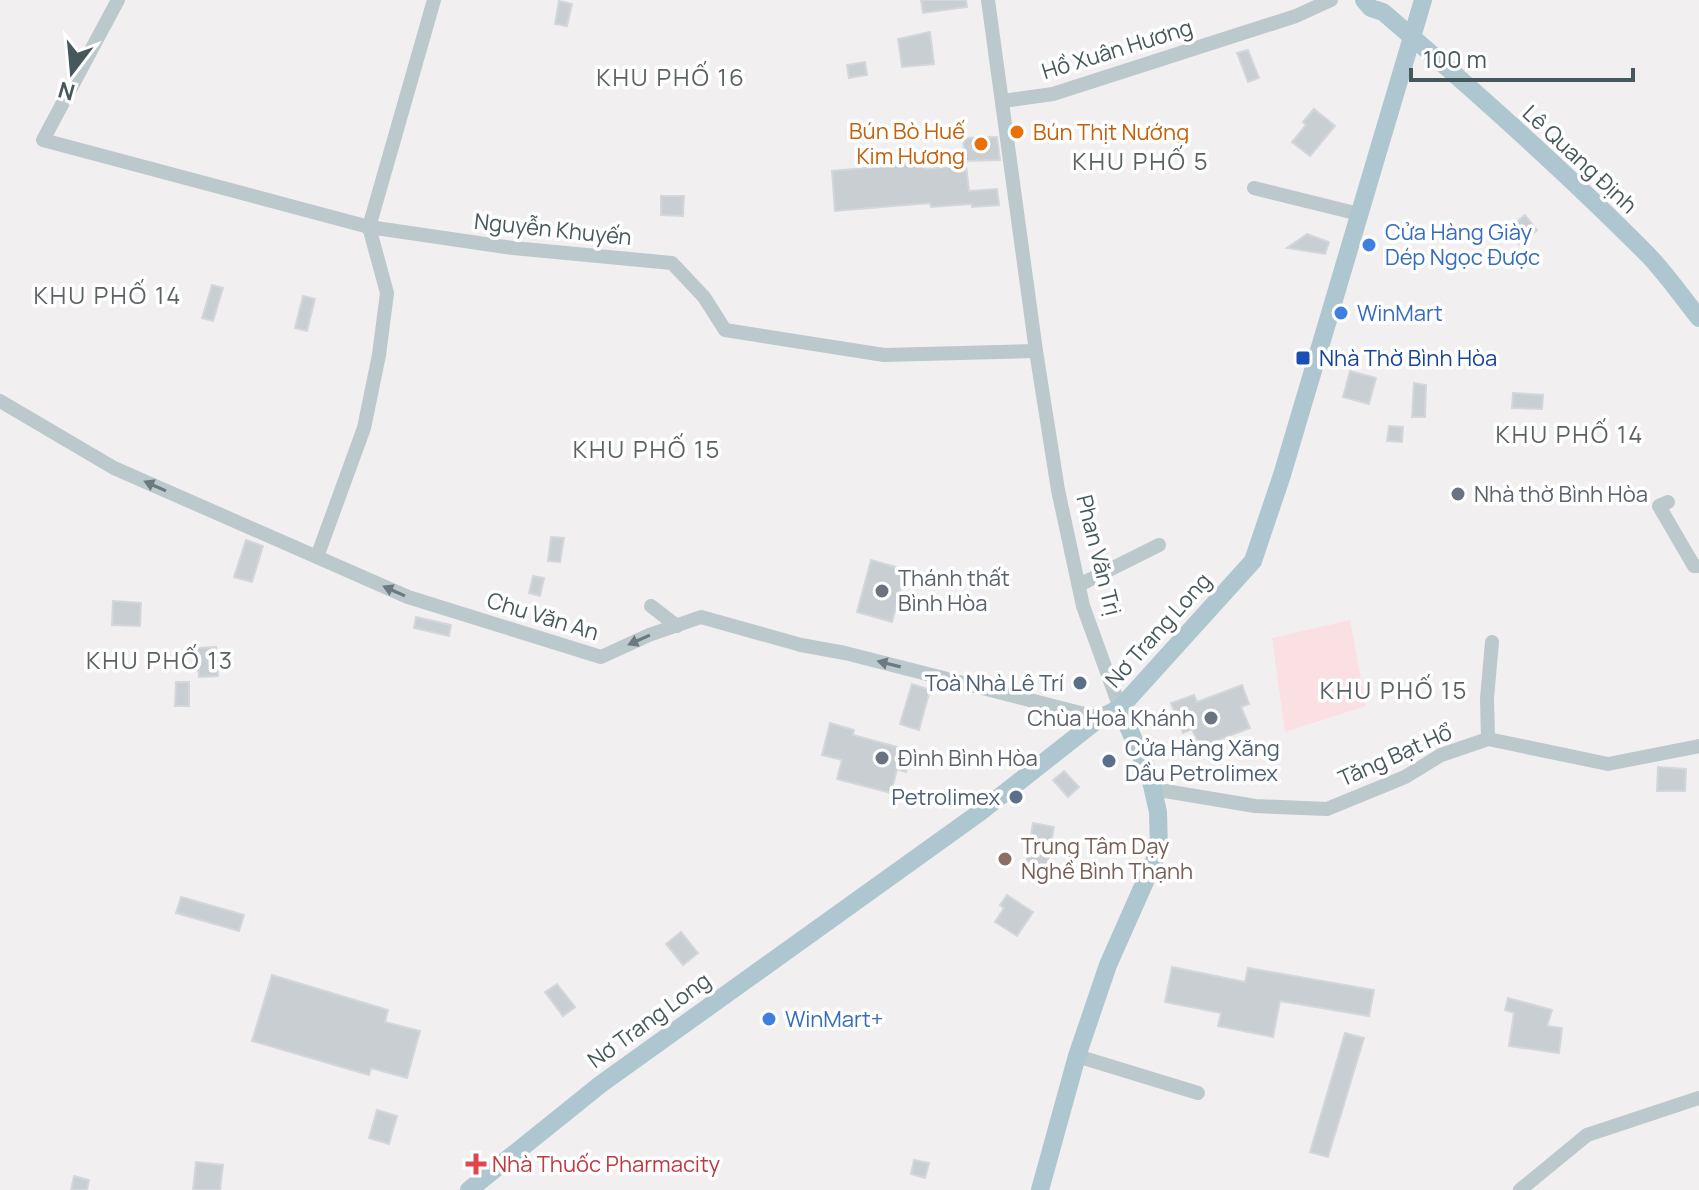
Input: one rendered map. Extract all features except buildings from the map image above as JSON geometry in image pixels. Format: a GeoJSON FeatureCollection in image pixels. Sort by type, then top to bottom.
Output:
{"type":"FeatureCollection","features":[{"type":"Feature","properties":{"kind":"main road","name":"Lê Quang Định"},"geometry":{"type":"LineString","coordinates":[[1364,0],[1371,8],[1381,6],[1580,189],[1651,258],[1699,318]]}},
{"type":"Feature","properties":{"kind":"main road","name":"Nơ Trang Long"},"geometry":{"type":"LineString","coordinates":[[469,1190],[601,1084],[979,813],[1100,718],[1120,708],[1253,561],[1282,475],[1423,0]]}},
{"type":"Feature","properties":{"kind":"main road","name":"Phan Văn Trị"},"geometry":{"type":"LineString","coordinates":[[1040,1190],[1077,1056],[1117,941],[1159,850],[1158,812],[1153,789],[1120,708]]}},
{"type":"Feature","properties":{"kind":"street","name":"Nguyễn Khuyến"},"geometry":{"type":"LineString","coordinates":[[118,0],[43,140],[369,227],[513,248],[672,263],[704,297],[725,330],[884,355],[1036,351]]}},
{"type":"Feature","properties":{"kind":"street"},"geometry":{"type":"LineString","coordinates":[[317,557],[364,428],[379,355],[387,293],[369,227],[434,0]]}},
{"type":"Feature","properties":{"kind":"street","name":"Phan Văn Trị"},"geometry":{"type":"LineString","coordinates":[[988,0],[1058,490],[1083,606],[1120,708]]}},
{"type":"Feature","properties":{"kind":"street","name":"Hồ Xuân Hương"},"geometry":{"type":"LineString","coordinates":[[1003,101],[1053,94],[1296,16],[1331,0]]}},
{"type":"Feature","properties":{"kind":"street"},"geometry":{"type":"LineString","coordinates":[[1254,188],[1359,214]]}},
{"type":"Feature","properties":{"kind":"street","name":"Chu Văn An"},"geometry":{"type":"LineString","coordinates":[[0,401],[114,468],[408,597],[601,657],[701,617],[801,645],[845,653],[1100,718]]}},
{"type":"Feature","properties":{"kind":"street"},"geometry":{"type":"LineString","coordinates":[[1668,502],[1659,506],[1694,566],[1699,566]]}},
{"type":"Feature","properties":{"kind":"street"},"geometry":{"type":"LineString","coordinates":[[1079,585],[1159,545]]}},
{"type":"Feature","properties":{"kind":"street"},"geometry":{"type":"LineString","coordinates":[[651,606],[677,626]]}},
{"type":"Feature","properties":{"kind":"street"},"geometry":{"type":"LineString","coordinates":[[1488,739],[1487,698],[1492,642]]}},
{"type":"Feature","properties":{"kind":"street","name":"Tăng Bạt Hổ"},"geometry":{"type":"LineString","coordinates":[[1153,789],[1255,806],[1327,809],[1405,777],[1441,755],[1488,739],[1608,764],[1699,746]]}},
{"type":"Feature","properties":{"kind":"street"},"geometry":{"type":"LineString","coordinates":[[1077,1056],[1198,1093]]}},
{"type":"Feature","properties":{"kind":"street"},"geometry":{"type":"LineString","coordinates":[[1520,1190],[1587,1135],[1699,1098]]}},
{"type":"Feature","properties":{"kind":"shaded area"},"geometry":{"type":"Polygon","coordinates":[[[1350,620],[1366,706],[1285,732],[1272,638],[1350,620]]]}},
{"type":"Feature","properties":{"kind":"place","name":"Bún Thịt Nướng"},"geometry":{"type":"Point","coordinates":[1017,132]}},
{"type":"Feature","properties":{"kind":"place","name":"Bún Bò Huế Kim Hương"},"geometry":{"type":"Point","coordinates":[981,144]}},
{"type":"Feature","properties":{"kind":"place","name":"Cửa Hàng Giày Dép Ngọc Được"},"geometry":{"type":"Point","coordinates":[1369,245]}},
{"type":"Feature","properties":{"kind":"place","name":"WinMart"},"geometry":{"type":"Point","coordinates":[1341,313]}},
{"type":"Feature","properties":{"kind":"place","name":"Nhà Thờ Bình Hòa"},"geometry":{"type":"Point","coordinates":[1303,358]}},
{"type":"Feature","properties":{"kind":"place","name":"Nhà thờ Bình Hòa"},"geometry":{"type":"Point","coordinates":[1458,494]}},
{"type":"Feature","properties":{"kind":"place","name":"Thánh thất Bình Hòa"},"geometry":{"type":"Point","coordinates":[882,591]}},
{"type":"Feature","properties":{"kind":"place","name":"Toà Nhà Lê Trí"},"geometry":{"type":"Point","coordinates":[1080,683]}},
{"type":"Feature","properties":{"kind":"place","name":"Chùa Hoà Khánh"},"geometry":{"type":"Point","coordinates":[1211,718]}},
{"type":"Feature","properties":{"kind":"place","name":"Đình Bình Hòa"},"geometry":{"type":"Point","coordinates":[882,758]}},
{"type":"Feature","properties":{"kind":"place","name":"Cửa Hàng Xăng Dầu Petrolimex"},"geometry":{"type":"Point","coordinates":[1109,761]}},
{"type":"Feature","properties":{"kind":"place","name":"Petrolimex"},"geometry":{"type":"Point","coordinates":[1016,797]}},
{"type":"Feature","properties":{"kind":"place","name":"Trung Tâm Dạy Nghề Bình Thạnh"},"geometry":{"type":"Point","coordinates":[1005,859]}},
{"type":"Feature","properties":{"kind":"place","name":"WinMart+"},"geometry":{"type":"Point","coordinates":[769,1019]}},
{"type":"Feature","properties":{"kind":"place","name":"Nhà Thuốc Pharmacity"},"geometry":{"type":"Point","coordinates":[476,1164]}},
{"type":"Feature","properties":{"kind":"district","name":"KHU PHỐ 16"},"geometry":{"type":"Point","coordinates":[671,78]}},
{"type":"Feature","properties":{"kind":"district","name":"KHU PHỐ 5"},"geometry":{"type":"Point","coordinates":[1141,162]}},
{"type":"Feature","properties":{"kind":"district","name":"KHU PHỐ 14"},"geometry":{"type":"Point","coordinates":[108,296]}},
{"type":"Feature","properties":{"kind":"district","name":"KHU PHỐ 14"},"geometry":{"type":"Point","coordinates":[1570,435]}},
{"type":"Feature","properties":{"kind":"district","name":"KHU PHỐ 15"},"geometry":{"type":"Point","coordinates":[647,450]}},
{"type":"Feature","properties":{"kind":"district","name":"KHU PHỐ 13"},"geometry":{"type":"Point","coordinates":[160,661]}},
{"type":"Feature","properties":{"kind":"district","name":"KHU PHỐ 15"},"geometry":{"type":"Point","coordinates":[1394,691]}}]}
